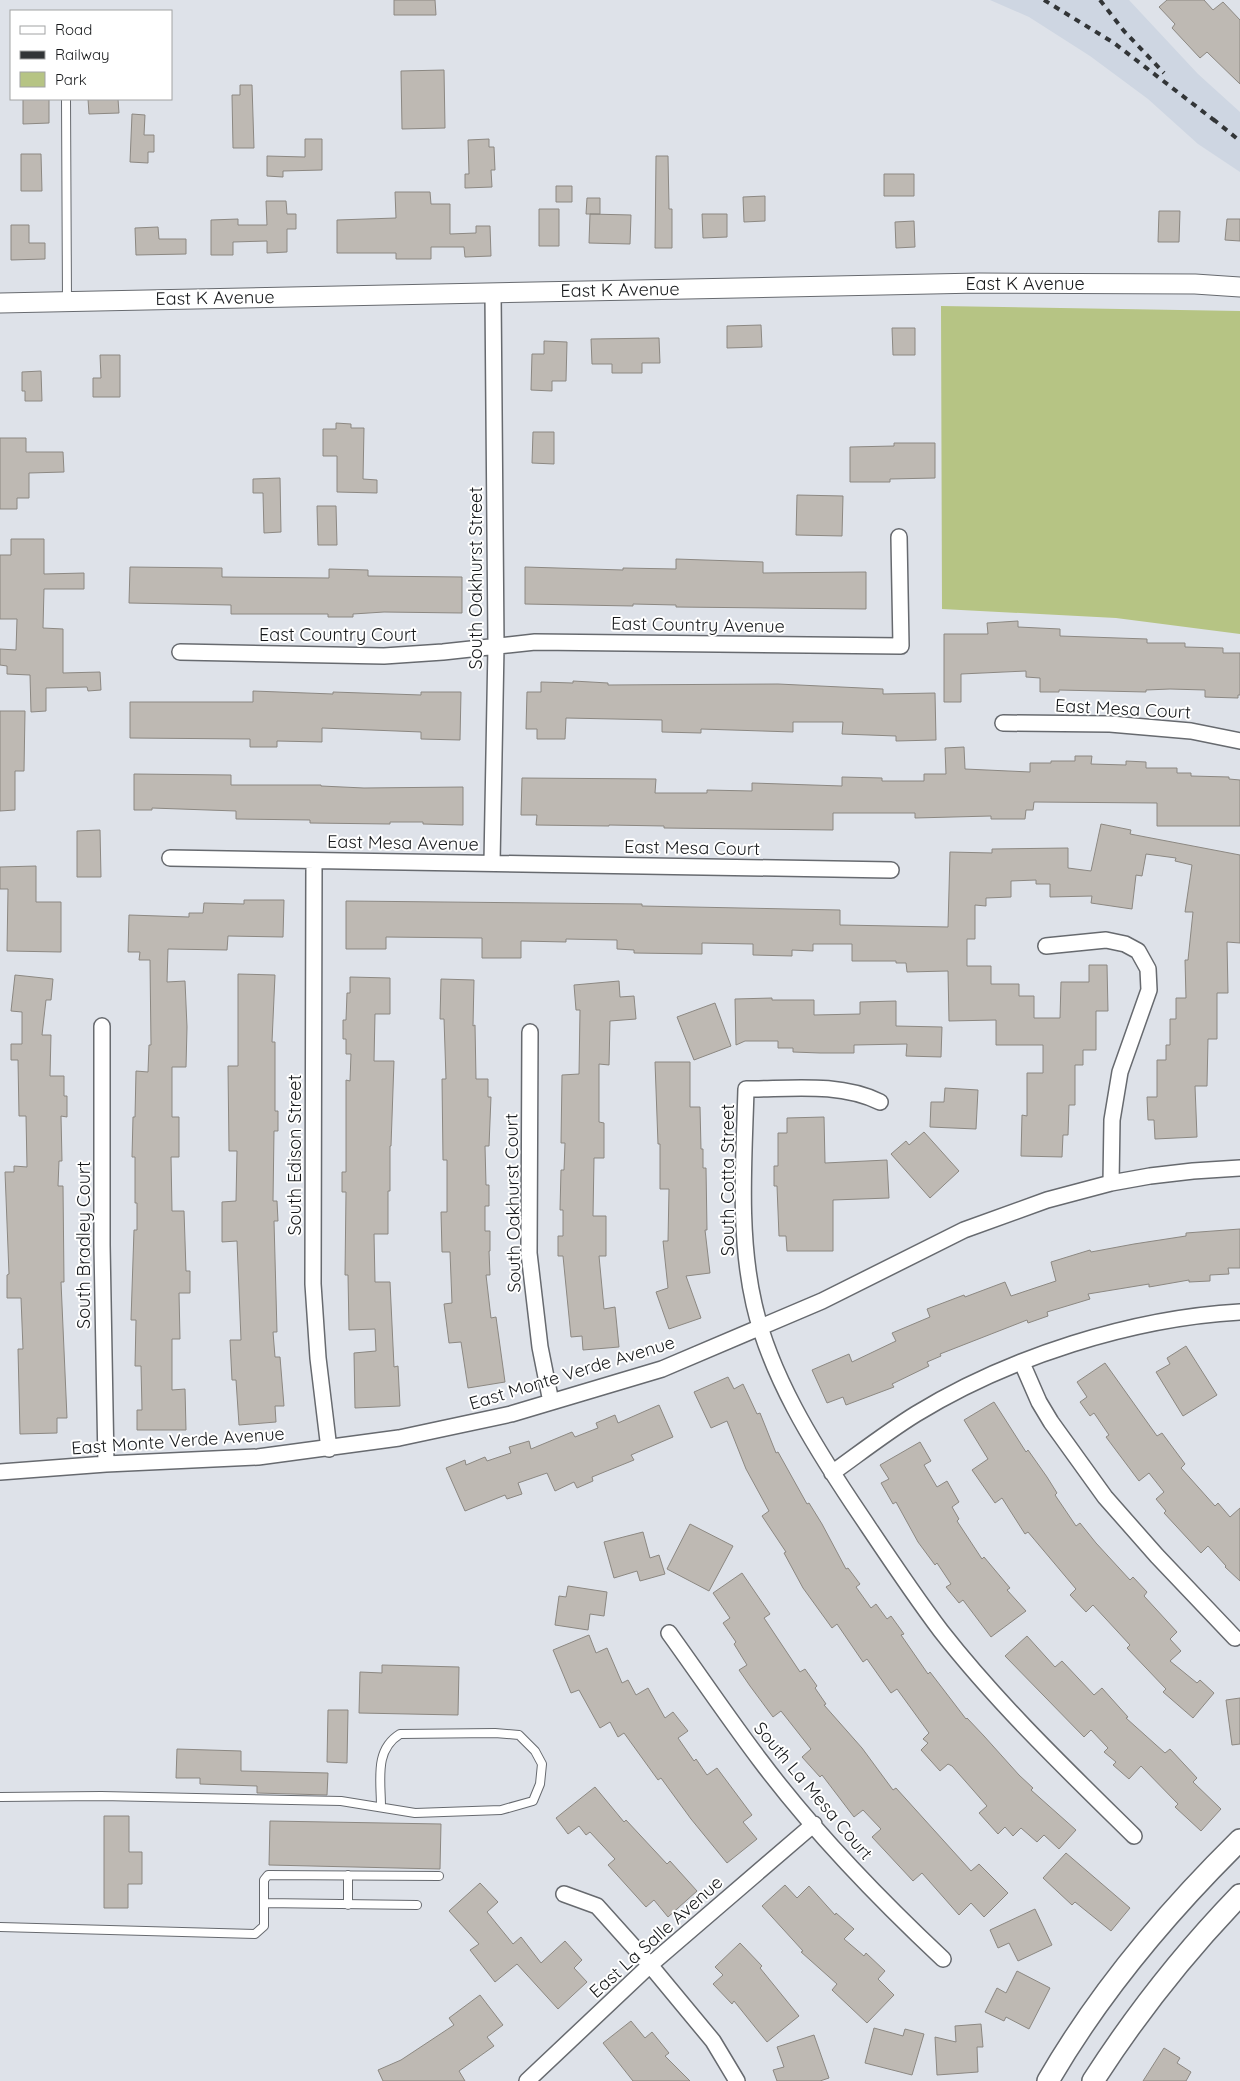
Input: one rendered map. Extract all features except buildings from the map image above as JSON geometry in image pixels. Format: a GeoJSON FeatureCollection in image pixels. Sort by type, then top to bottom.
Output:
{"type":"FeatureCollection","features":[{"type":"Feature","properties":{"kind":"main road"},"geometry":{"type":"LineString","coordinates":[[1048,2081],[1084,2023],[1127,1965],[1183,1899],[1240,1840]]}},
{"type":"Feature","properties":{"kind":"main road"},"geometry":{"type":"LineString","coordinates":[[1093,2081],[1158,1988],[1193,1946],[1240,1895]]}},
{"type":"Feature","properties":{"kind":"street","name":"East K Avenue"},"geometry":{"type":"LineString","coordinates":[[0,303],[979,283],[1196,284],[1240,287]]}},
{"type":"Feature","properties":{"kind":"street","name":"South Oakhurst Street"},"geometry":{"type":"LineString","coordinates":[[492,863],[496,646],[493,293]]}},
{"type":"Feature","properties":{"kind":"street","name":"East Country Avenue"},"geometry":{"type":"LineString","coordinates":[[496,646],[535,642],[901,646],[899,537]]}},
{"type":"Feature","properties":{"kind":"street","name":"East Country Court"},"geometry":{"type":"LineString","coordinates":[[180,652],[384,656],[496,646]]}},
{"type":"Feature","properties":{"kind":"street","name":"East Mesa Court"},"geometry":{"type":"LineString","coordinates":[[1003,723],[1110,724],[1191,731],[1240,741]]}},
{"type":"Feature","properties":{"kind":"street"},"geometry":{"type":"LineString","coordinates":[[170,858],[314,861]]}},
{"type":"Feature","properties":{"kind":"street","name":"East Mesa Avenue"},"geometry":{"type":"LineString","coordinates":[[314,861],[492,863]]}},
{"type":"Feature","properties":{"kind":"street","name":"South Edison Street"},"geometry":{"type":"LineString","coordinates":[[314,861],[313,1284],[318,1358],[329,1449]]}},
{"type":"Feature","properties":{"kind":"street","name":"East Mesa Court"},"geometry":{"type":"LineString","coordinates":[[492,863],[891,870]]}},
{"type":"Feature","properties":{"kind":"street"},"geometry":{"type":"LineString","coordinates":[[1046,946],[1106,940],[1125,944],[1138,951],[1148,969],[1149,990],[1120,1072],[1112,1120],[1111,1184]]}},
{"type":"Feature","properties":{"kind":"street","name":"South Bradley Court"},"geometry":{"type":"LineString","coordinates":[[102,1026],[102,1245],[106,1464]]}},
{"type":"Feature","properties":{"kind":"street","name":"South Oakhurst Court"},"geometry":{"type":"LineString","coordinates":[[530,1032],[529,1253],[540,1347],[551,1402]]}},
{"type":"Feature","properties":{"kind":"street","name":"South Cotta Street"},"geometry":{"type":"LineString","coordinates":[[880,1102],[842,1089],[746,1089],[744,1242],[760,1328],[790,1398],[814,1444],[905,1581],[965,1659],[1038,1741],[1134,1836]]}},
{"type":"Feature","properties":{"kind":"street","name":"East Monte Verde Avenue"},"geometry":{"type":"LineString","coordinates":[[0,1472],[106,1464],[240,1458],[329,1449],[453,1428],[551,1402],[662,1369],[822,1301],[964,1230],[1047,1200],[1150,1176],[1194,1170],[1240,1168]]}},
{"type":"Feature","properties":{"kind":"street"},"geometry":{"type":"LineString","coordinates":[[832,1473],[916,1414],[971,1385],[1022,1362],[1091,1338],[1130,1328],[1174,1319],[1240,1312]]}},
{"type":"Feature","properties":{"kind":"street"},"geometry":{"type":"LineString","coordinates":[[1022,1362],[1039,1402],[1051,1422],[1105,1497],[1157,1556],[1235,1638]]}},
{"type":"Feature","properties":{"kind":"street","name":"South La Mesa Court"},"geometry":{"type":"LineString","coordinates":[[669,1633],[761,1761],[889,1909],[943,1959]]}},
{"type":"Feature","properties":{"kind":"street","name":"East La Salle Avenue"},"geometry":{"type":"LineString","coordinates":[[527,2081],[650,1965],[814,1824]]}},
{"type":"Feature","properties":{"kind":"street"},"geometry":{"type":"LineString","coordinates":[[564,1894],[597,1906],[650,1965],[713,2041],[737,2081]]}},
{"type":"Feature","properties":{"kind":"lane"},"geometry":{"type":"LineString","coordinates":[[66,100],[67,301]]}},
{"type":"Feature","properties":{"kind":"lane"},"geometry":{"type":"LineString","coordinates":[[0,1796],[341,1801],[415,1813],[501,1810],[532,1801],[540,1784],[542,1764],[535,1751],[519,1735],[495,1733],[400,1734],[390,1740],[383,1752],[381,1807]]}},
{"type":"Feature","properties":{"kind":"lane"},"geometry":{"type":"LineString","coordinates":[[0,1927],[255,1934],[264,1926],[264,1880],[268,1875],[439,1876]]}},
{"type":"Feature","properties":{"kind":"lane"},"geometry":{"type":"LineString","coordinates":[[348,1876],[348,1904]]}},
{"type":"Feature","properties":{"kind":"lane"},"geometry":{"type":"LineString","coordinates":[[264,1903],[417,1905]]}},
{"type":"Feature","properties":{"kind":"shaded area"},"geometry":{"type":"Polygon","coordinates":[[[990,0],[1129,0],[1198,74],[1240,112],[1240,172],[1198,144],[1148,99],[1090,56],[1029,17],[990,0]]]}},
{"type":"Feature","properties":{"kind":"green space"},"geometry":{"type":"Polygon","coordinates":[[[941,306],[1240,311],[1240,634],[1116,618],[942,609],[941,306]]]}},
{"type":"Feature","properties":{"kind":"railway"},"geometry":{"type":"LineString","coordinates":[[1044,0],[1114,43],[1219,124]]}},
{"type":"Feature","properties":{"kind":"railway"},"geometry":{"type":"LineString","coordinates":[[1100,0],[1124,31],[1164,73]]}},
{"type":"Feature","properties":{"kind":"railway"},"geometry":{"type":"LineString","coordinates":[[1213,119],[1240,141]]}}]}
